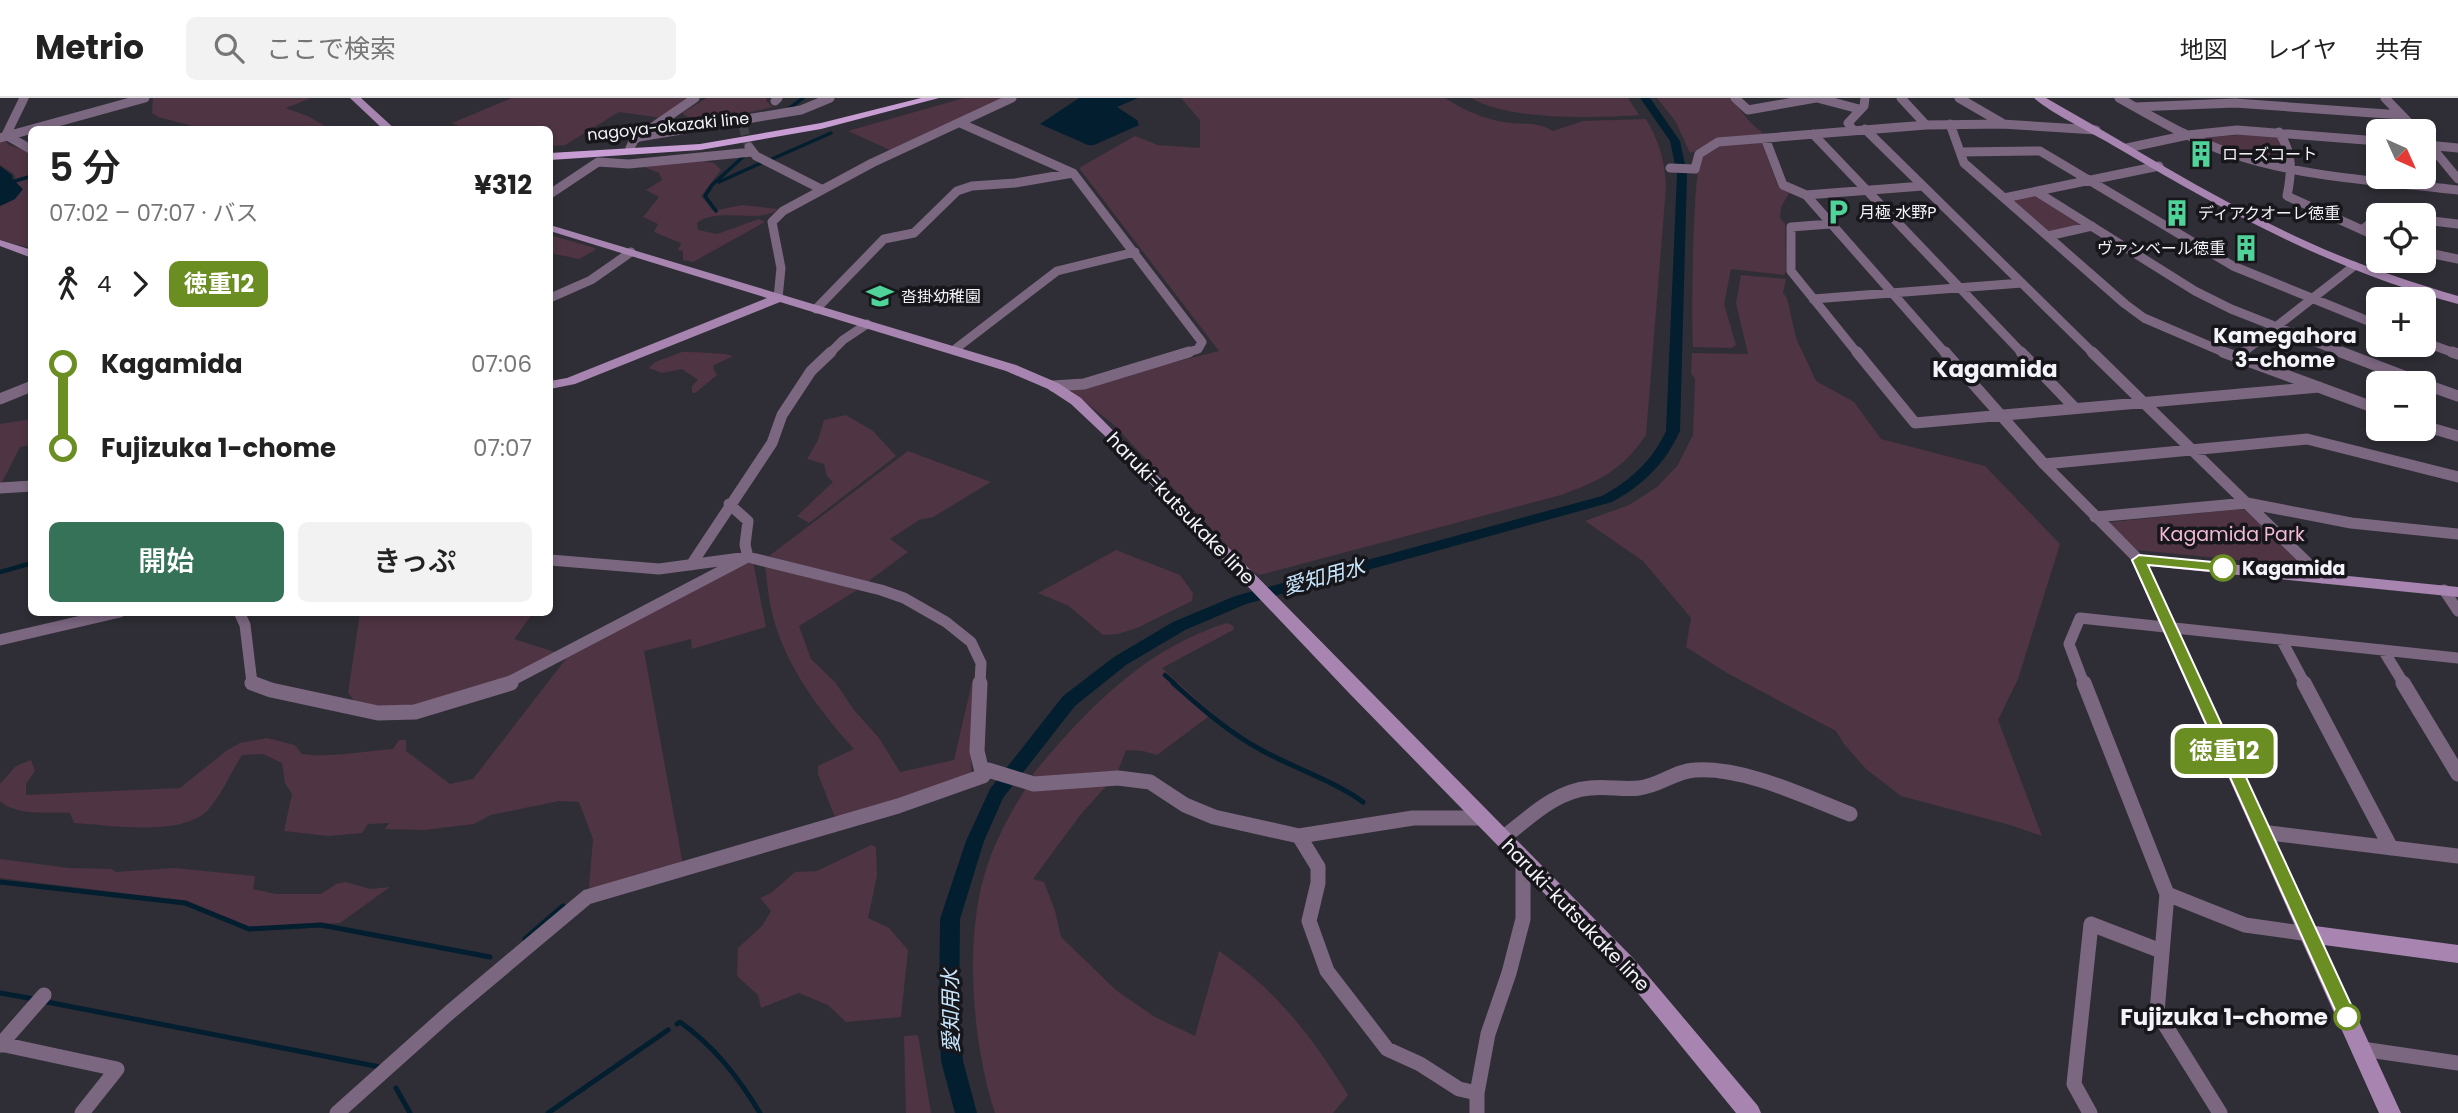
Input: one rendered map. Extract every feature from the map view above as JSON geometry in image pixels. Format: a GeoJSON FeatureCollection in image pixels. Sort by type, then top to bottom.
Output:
{"type":"FeatureCollection","features":[{"type":"Feature","properties":{"kind":"main road","name":"nagoya-okazaki line"},"geometry":{"type":"LineString","coordinates":[[553,155],[743,134],[912,98]]}},
{"type":"Feature","properties":{"kind":"main road","name":"nagoya-okazaki line"},"geometry":{"type":"LineString","coordinates":[[553,155],[700,147],[821,126],[934,98]]}},
{"type":"Feature","properties":{"kind":"street"},"geometry":{"type":"LineString","coordinates":[[3,136],[24,98]]}},
{"type":"Feature","properties":{"kind":"street"},"geometry":{"type":"LineString","coordinates":[[40,126],[145,98]]}},
{"type":"Feature","properties":{"kind":"street"},"geometry":{"type":"LineString","coordinates":[[355,98],[386,126]]}},
{"type":"Feature","properties":{"kind":"street"},"geometry":{"type":"LineString","coordinates":[[630,148],[639,137],[695,98]]}},
{"type":"Feature","properties":{"kind":"street"},"geometry":{"type":"LineString","coordinates":[[639,137],[743,123],[801,110],[830,98]]}},
{"type":"Feature","properties":{"kind":"street"},"geometry":{"type":"LineString","coordinates":[[553,384],[570,381],[778,298],[781,268],[772,222],[789,207],[879,158],[1012,98]]}},
{"type":"Feature","properties":{"kind":"street"},"geometry":{"type":"LineString","coordinates":[[1735,98],[1748,110],[1816,98],[1859,109]]}},
{"type":"Feature","properties":{"kind":"street"},"geometry":{"type":"LineString","coordinates":[[1865,98],[1864,106],[1848,123],[1859,129],[1923,186],[2323,578]]}},
{"type":"Feature","properties":{"kind":"street"},"geometry":{"type":"LineString","coordinates":[[1901,98],[1926,125]]}},
{"type":"Feature","properties":{"kind":"street"},"geometry":{"type":"LineString","coordinates":[[1959,98],[2003,124]]}},
{"type":"Feature","properties":{"kind":"street"},"geometry":{"type":"LineString","coordinates":[[2039,98],[2262,224],[2354,266],[2458,300]]}},
{"type":"Feature","properties":{"kind":"street"},"geometry":{"type":"LineString","coordinates":[[2119,98],[2188,135],[2230,153],[2293,169],[2458,190]]}},
{"type":"Feature","properties":{"kind":"street"},"geometry":{"type":"LineString","coordinates":[[2319,98],[2329,108]]}},
{"type":"Feature","properties":{"kind":"street"},"geometry":{"type":"LineString","coordinates":[[2385,98],[2405,119]]}},
{"type":"Feature","properties":{"kind":"street"},"geometry":{"type":"LineString","coordinates":[[2135,107],[2194,100],[2254,100],[2401,115]]}},
{"type":"Feature","properties":{"kind":"street"},"geometry":{"type":"LineString","coordinates":[[960,122],[1073,173],[1202,342],[1202,346],[1084,384],[1053,386]]}},
{"type":"Feature","properties":{"kind":"street"},"geometry":{"type":"LineString","coordinates":[[1950,124],[1964,163],[2144,318],[2236,357],[2366,405]]}},
{"type":"Feature","properties":{"kind":"street"},"geometry":{"type":"LineString","coordinates":[[1670,168],[1695,169],[1699,154],[1718,142],[1859,129],[2003,124],[2096,130]]}},
{"type":"Feature","properties":{"kind":"street"},"geometry":{"type":"LineString","coordinates":[[3,136],[28,129]]}},
{"type":"Feature","properties":{"kind":"street"},"geometry":{"type":"LineString","coordinates":[[2127,148],[2221,131],[2279,132],[2366,140]]}},
{"type":"Feature","properties":{"kind":"street"},"geometry":{"type":"LineString","coordinates":[[2279,132],[2290,147],[2293,169],[2287,196],[2366,232]]}},
{"type":"Feature","properties":{"kind":"street"},"geometry":{"type":"LineString","coordinates":[[1813,134],[2075,408]]}},
{"type":"Feature","properties":{"kind":"street"},"geometry":{"type":"LineString","coordinates":[[3,136],[28,148]]}},
{"type":"Feature","properties":{"kind":"street"},"geometry":{"type":"LineString","coordinates":[[1765,138],[1783,185],[1806,195],[2045,464],[2139,560],[2390,1113]]}},
{"type":"Feature","properties":{"kind":"street"},"geometry":{"type":"LineString","coordinates":[[2436,145],[2458,148]]}},
{"type":"Feature","properties":{"kind":"street"},"geometry":{"type":"LineString","coordinates":[[553,192],[598,162],[629,164],[751,149],[821,189]]}},
{"type":"Feature","properties":{"kind":"street"},"geometry":{"type":"LineString","coordinates":[[1960,152],[2040,151],[2233,266],[2366,320]]}},
{"type":"Feature","properties":{"kind":"street"},"geometry":{"type":"LineString","coordinates":[[2436,154],[2458,179]]}},
{"type":"Feature","properties":{"kind":"street"},"geometry":{"type":"LineString","coordinates":[[2004,198],[2159,166]]}},
{"type":"Feature","properties":{"kind":"street"},"geometry":{"type":"LineString","coordinates":[[816,309],[884,239],[914,233],[957,191],[972,186],[1016,183],[1073,173]]}},
{"type":"Feature","properties":{"kind":"street"},"geometry":{"type":"LineString","coordinates":[[1806,195],[1923,186]]}},
{"type":"Feature","properties":{"kind":"street"},"geometry":{"type":"LineString","coordinates":[[2037,192],[2195,291],[2273,327],[2389,371]]}},
{"type":"Feature","properties":{"kind":"street"},"geometry":{"type":"LineString","coordinates":[[2436,221],[2458,224]]}},
{"type":"Feature","properties":{"kind":"street"},"geometry":{"type":"LineString","coordinates":[[1830,224],[1791,227],[1791,271],[1915,423],[2319,387]]}},
{"type":"Feature","properties":{"kind":"street"},"geometry":{"type":"LineString","coordinates":[[2048,236],[2092,226]]}},
{"type":"Feature","properties":{"kind":"street"},"geometry":{"type":"LineString","coordinates":[[2362,230],[2366,227]]}},
{"type":"Feature","properties":{"kind":"street","name":"haruki-kutsukake line"},"geometry":{"type":"LineString","coordinates":[[553,231],[1011,368],[1053,386],[1076,401],[1110,432],[1270,602],[1626,964],[1750,1113]]}},
{"type":"Feature","properties":{"kind":"street"},"geometry":{"type":"LineString","coordinates":[[0,243],[28,253]]}},
{"type":"Feature","properties":{"kind":"street"},"geometry":{"type":"LineString","coordinates":[[553,297],[592,280],[631,252]]}},
{"type":"Feature","properties":{"kind":"street"},"geometry":{"type":"LineString","coordinates":[[954,350],[1057,271],[1135,252]]}},
{"type":"Feature","properties":{"kind":"street"},"geometry":{"type":"LineString","coordinates":[[2436,254],[2458,259]]}},
{"type":"Feature","properties":{"kind":"street"},"geometry":{"type":"LineString","coordinates":[[2236,357],[2354,266]]}},
{"type":"Feature","properties":{"kind":"street"},"geometry":{"type":"LineString","coordinates":[[1813,299],[2022,283]]}},
{"type":"Feature","properties":{"kind":"street"},"geometry":{"type":"LineString","coordinates":[[691,565],[772,443],[782,415],[811,371],[843,340],[867,324]]}},
{"type":"Feature","properties":{"kind":"street"},"geometry":{"type":"LineString","coordinates":[[2436,346],[2458,354]]}},
{"type":"Feature","properties":{"kind":"street"},"geometry":{"type":"LineString","coordinates":[[0,398],[28,388]]}},
{"type":"Feature","properties":{"kind":"street"},"geometry":{"type":"LineString","coordinates":[[2436,388],[2458,396]]}},
{"type":"Feature","properties":{"kind":"street"},"geometry":{"type":"LineString","coordinates":[[2436,430],[2458,436]]}},
{"type":"Feature","properties":{"kind":"street"},"geometry":{"type":"LineString","coordinates":[[2045,464],[2307,439],[2458,477]]}},
{"type":"Feature","properties":{"kind":"street"},"geometry":{"type":"LineString","coordinates":[[0,488],[28,486]]}},
{"type":"Feature","properties":{"kind":"street"},"geometry":{"type":"LineString","coordinates":[[2095,517],[2247,503],[2351,523],[2458,534]]}},
{"type":"Feature","properties":{"kind":"street"},"geometry":{"type":"LineString","coordinates":[[729,504],[748,521],[745,545],[748,556]]}},
{"type":"Feature","properties":{"kind":"street"},"geometry":{"type":"LineString","coordinates":[[241,616],[245,625],[252,683],[271,690],[378,713],[415,712],[516,681],[575,646],[666,602],[748,556]]}},
{"type":"Feature","properties":{"kind":"street"},"geometry":{"type":"LineString","coordinates":[[337,1113],[587,897],[898,806],[983,776],[977,751],[981,663],[971,642],[946,622],[904,598],[748,556],[659,569],[553,560]]}},
{"type":"Feature","properties":{"kind":"street"},"geometry":{"type":"LineString","coordinates":[[2139,560],[2451,591],[2458,611]]}},
{"type":"Feature","properties":{"kind":"street"},"geometry":{"type":"LineString","coordinates":[[0,640],[103,616]]}},
{"type":"Feature","properties":{"kind":"street"},"geometry":{"type":"LineString","coordinates":[[2220,1113],[2157,1012],[2167,894],[2069,644],[2080,618],[2458,658]]}},
{"type":"Feature","properties":{"kind":"street"},"geometry":{"type":"LineString","coordinates":[[2281,639],[2390,848]]}},
{"type":"Feature","properties":{"kind":"street"},"geometry":{"type":"LineString","coordinates":[[2384,650],[2458,774]]}},
{"type":"Feature","properties":{"kind":"street"},"geometry":{"type":"LineString","coordinates":[[988,770],[1034,784],[1118,778],[1150,782],[1185,805],[1214,817],[1299,836],[1413,818],[1482,818]]}},
{"type":"Feature","properties":{"kind":"street"},"geometry":{"type":"LineString","coordinates":[[1503,838],[1562,794],[1590,787],[1630,789],[1650,786],[1693,770],[1716,771],[1734,776],[1808,797],[1850,814]]}},
{"type":"Feature","properties":{"kind":"street"},"geometry":{"type":"LineString","coordinates":[[2261,832],[2458,856]]}},
{"type":"Feature","properties":{"kind":"street"},"geometry":{"type":"LineString","coordinates":[[1299,836],[1318,867],[1318,883],[1309,920],[1327,971],[1387,1049],[1420,1064],[1459,1089],[1477,1093]]}},
{"type":"Feature","properties":{"kind":"street"},"geometry":{"type":"LineString","coordinates":[[1477,1113],[1477,1093],[1488,1034],[1509,973],[1522,919],[1522,859]]}},
{"type":"Feature","properties":{"kind":"street"},"geometry":{"type":"LineString","coordinates":[[2167,894],[2245,925],[2458,954]]}},
{"type":"Feature","properties":{"kind":"street"},"geometry":{"type":"LineString","coordinates":[[2090,1113],[2074,1084],[2091,924],[2161,951]]}},
{"type":"Feature","properties":{"kind":"street"},"geometry":{"type":"LineString","coordinates":[[39,1001],[0,1045],[117,1069],[82,1113]]}},
{"type":"Feature","properties":{"kind":"street"},"geometry":{"type":"LineString","coordinates":[[2362,1049],[2458,1063]]}},
{"type":"Feature","properties":{"kind":"green space"},"geometry":{"type":"Polygon","coordinates":[[[153,98],[311,98],[286,108],[324,126],[192,126],[152,113],[153,98]]]}},
{"type":"Feature","properties":{"kind":"green space"},"geometry":{"type":"Polygon","coordinates":[[[512,98],[692,98],[662,118],[619,112],[565,145],[553,146],[553,126],[458,126],[452,123],[512,98]]]}},
{"type":"Feature","properties":{"kind":"green space"},"geometry":{"type":"Polygon","coordinates":[[[707,98],[767,98],[766,101],[773,107],[724,118],[691,120],[682,113],[707,98]]]}},
{"type":"Feature","properties":{"kind":"green space"},"geometry":{"type":"Polygon","coordinates":[[[964,98],[1010,98],[892,151],[848,131],[964,98]]]}},
{"type":"Feature","properties":{"kind":"green space"},"geometry":{"type":"Polygon","coordinates":[[[1181,98],[1445,98],[1488,119],[1534,125],[1553,131],[1583,121],[1646,119],[1660,152],[1666,187],[1646,435],[1610,473],[1561,495],[1260,575],[1250,570],[1114,425],[1069,389],[1219,351],[1079,168],[1135,136],[1158,145],[1200,148],[1200,120],[1181,98]]]}},
{"type":"Feature","properties":{"kind":"green space"},"geometry":{"type":"Polygon","coordinates":[[[1471,98],[1628,98],[1639,115],[1576,117],[1529,114],[1507,111],[1471,98]]]}},
{"type":"Feature","properties":{"kind":"green space"},"geometry":{"type":"Polygon","coordinates":[[[1657,98],[1731,98],[1750,122],[1766,136],[1734,138],[1690,153],[1676,122],[1657,98]]]}},
{"type":"Feature","properties":{"kind":"green space"},"geometry":{"type":"Polygon","coordinates":[[[2250,134],[2277,137],[2285,147],[2288,164],[2243,155],[2202,138],[2250,134]]]}},
{"type":"Feature","properties":{"kind":"green space"},"geometry":{"type":"Polygon","coordinates":[[[3,138],[9,145],[28,152],[28,176],[16,180],[14,174],[0,165],[0,139],[3,138]]]}},
{"type":"Feature","properties":{"kind":"green space"},"geometry":{"type":"Polygon","coordinates":[[[1761,140],[1778,186],[1791,190],[1781,207],[1780,218],[1785,224],[1786,271],[1784,275],[1731,269],[1724,304],[1736,345],[1732,348],[1693,347],[1694,217],[1701,158],[1706,152],[1720,145],[1761,140]]]}},
{"type":"Feature","properties":{"kind":"green space"},"geometry":{"type":"Polygon","coordinates":[[[696,160],[714,163],[721,170],[701,196],[713,211],[742,205],[778,209],[761,216],[716,216],[697,223],[698,230],[717,234],[759,219],[765,222],[693,262],[683,260],[683,251],[678,250],[681,243],[654,232],[658,224],[643,217],[659,197],[646,190],[662,180],[659,173],[641,166],[696,160]]]}},
{"type":"Feature","properties":{"kind":"green space"},"geometry":{"type":"Polygon","coordinates":[[[28,178],[28,247],[0,240],[0,206],[15,199],[22,189],[16,182],[28,178]]]}},
{"type":"Feature","properties":{"kind":"green space"},"geometry":{"type":"Polygon","coordinates":[[[2040,196],[2084,224],[2052,233],[2047,231],[2013,202],[2014,199],[2040,196]]]}},
{"type":"Feature","properties":{"kind":"green space"},"geometry":{"type":"Polygon","coordinates":[[[553,236],[595,248],[579,259],[553,254],[553,236]]]}},
{"type":"Feature","properties":{"kind":"green space"},"geometry":{"type":"Polygon","coordinates":[[[1741,275],[1786,279],[1783,293],[1787,298],[1796,338],[1816,381],[1854,402],[1881,439],[1985,466],[2060,544],[2018,679],[1998,720],[2042,836],[1901,796],[1866,769],[1836,731],[1727,673],[1686,647],[1691,618],[1643,561],[1585,521],[1629,505],[1657,487],[1678,465],[1693,435],[1695,379],[1691,373],[1692,353],[1748,354],[1736,303],[1741,275]]]}},
{"type":"Feature","properties":{"kind":"green space"},"geometry":{"type":"Polygon","coordinates":[[[682,352],[733,356],[714,365],[717,375],[692,393],[692,386],[698,380],[682,369],[662,373],[649,368],[655,362],[682,352]]]}},
{"type":"Feature","properties":{"kind":"green space"},"geometry":{"type":"Polygon","coordinates":[[[846,415],[873,431],[896,456],[809,523],[797,516],[833,482],[827,476],[824,464],[807,459],[818,440],[824,420],[846,415]]]}},
{"type":"Feature","properties":{"kind":"green space"},"geometry":{"type":"Polygon","coordinates":[[[28,419],[28,446],[20,447],[0,486],[0,424],[28,419]]]}},
{"type":"Feature","properties":{"kind":"green space"},"geometry":{"type":"Polygon","coordinates":[[[908,451],[991,482],[933,517],[919,520],[890,539],[908,552],[866,583],[769,556],[908,451]]]}},
{"type":"Feature","properties":{"kind":"green space","name":"Kagamida Park"},"geometry":{"type":"Polygon","coordinates":[[[2242,509],[2248,511],[2301,563],[2298,566],[2137,550],[2110,525],[2111,522],[2242,509]]]}},
{"type":"Feature","properties":{"kind":"green space"},"geometry":{"type":"Polygon","coordinates":[[[1116,550],[1180,575],[1193,593],[1192,601],[1137,628],[1103,635],[1069,606],[1038,593],[1116,550]]]}},
{"type":"Feature","properties":{"kind":"green space"},"geometry":{"type":"Polygon","coordinates":[[[745,562],[753,562],[766,627],[692,649],[691,639],[644,651],[683,865],[597,889],[589,887],[593,839],[579,802],[559,801],[491,815],[474,824],[424,830],[385,829],[389,823],[368,824],[362,833],[328,836],[284,831],[292,794],[285,783],[282,763],[263,754],[242,755],[207,811],[180,824],[144,828],[74,823],[70,813],[24,811],[0,801],[0,784],[16,766],[31,760],[35,771],[26,784],[26,795],[180,788],[226,751],[240,743],[267,738],[295,745],[302,754],[324,755],[393,749],[399,740],[406,740],[406,751],[450,784],[473,779],[569,655],[745,562]]]}},
{"type":"Feature","properties":{"kind":"green space"},"geometry":{"type":"Polygon","coordinates":[[[765,565],[857,590],[799,626],[811,659],[835,682],[854,710],[879,738],[900,772],[954,760],[974,674],[971,777],[839,818],[834,815],[818,774],[818,766],[854,749],[820,708],[783,646],[769,598],[765,565]]]}},
{"type":"Feature","properties":{"kind":"green space"},"geometry":{"type":"Polygon","coordinates":[[[360,616],[531,616],[514,639],[558,653],[530,671],[460,696],[390,710],[356,703],[348,693],[360,616]]]}},
{"type":"Feature","properties":{"kind":"green space"},"geometry":{"type":"Polygon","coordinates":[[[1227,623],[1234,626],[1233,630],[1162,668],[1212,714],[1157,755],[1126,750],[1118,771],[1035,778],[1033,774],[1053,750],[1119,684],[1170,648],[1227,623]]]}},
{"type":"Feature","properties":{"kind":"green space"},"geometry":{"type":"Polygon","coordinates":[[[1108,784],[1081,814],[1033,879],[1044,882],[1061,937],[1117,991],[1155,1017],[1195,1036],[1219,951],[1276,998],[1320,1053],[1348,1095],[1333,1113],[995,1113],[987,1085],[976,1022],[973,955],[975,922],[988,864],[1005,825],[1026,788],[1108,784]]]}},
{"type":"Feature","properties":{"kind":"green space"},"geometry":{"type":"Polygon","coordinates":[[[871,845],[876,847],[877,876],[868,918],[889,928],[908,950],[901,1017],[846,1022],[828,1005],[799,993],[761,1008],[758,995],[737,976],[738,948],[762,926],[771,911],[760,898],[771,893],[795,872],[817,871],[871,845]]]}},
{"type":"Feature","properties":{"kind":"green space"},"geometry":{"type":"Polygon","coordinates":[[[0,859],[69,868],[111,869],[116,872],[174,868],[255,876],[253,889],[276,894],[321,894],[336,884],[346,882],[370,889],[390,887],[340,923],[250,927],[188,901],[0,878],[0,859]]]}},
{"type":"Feature","properties":{"kind":"green space"},"geometry":{"type":"Polygon","coordinates":[[[918,1035],[931,1113],[906,1113],[904,1036],[918,1035]]]}},
{"type":"Feature","properties":{"kind":"water"},"geometry":{"type":"Polygon","coordinates":[[[1079,98],[1138,98],[1117,107],[1137,120],[1139,125],[1094,145],[1088,145],[1040,124],[1079,98]]]}},
{"type":"Feature","properties":{"kind":"water"},"geometry":{"type":"Polygon","coordinates":[[[0,166],[12,175],[13,180],[23,189],[15,199],[0,206],[0,166]]]}},
{"type":"Feature","properties":{"kind":"waterway"},"geometry":{"type":"LineString","coordinates":[[787,110],[803,98]]}},
{"type":"Feature","properties":{"kind":"waterway","name":"愛知用水"},"geometry":{"type":"LineString","coordinates":[[966,1113],[952,1061],[949,1012],[950,919],[975,841],[996,794],[1069,701],[1120,661],[1179,626],[1241,600],[1607,499],[1638,479],[1668,443],[1673,431],[1682,174],[1675,141],[1645,98]]}},
{"type":"Feature","properties":{"kind":"waterway"},"geometry":{"type":"LineString","coordinates":[[772,159],[831,133]]}},
{"type":"Feature","properties":{"kind":"waterway"},"geometry":{"type":"LineString","coordinates":[[716,211],[705,196],[712,185],[744,156]]}},
{"type":"Feature","properties":{"kind":"waterway"},"geometry":{"type":"LineString","coordinates":[[719,182],[761,163]]}},
{"type":"Feature","properties":{"kind":"waterway"},"geometry":{"type":"LineString","coordinates":[[15,181],[28,177]]}},
{"type":"Feature","properties":{"kind":"waterway"},"geometry":{"type":"LineString","coordinates":[[0,572],[28,564]]}},
{"type":"Feature","properties":{"kind":"waterway"},"geometry":{"type":"LineString","coordinates":[[1165,675],[1175,684]]}},
{"type":"Feature","properties":{"kind":"waterway"},"geometry":{"type":"LineString","coordinates":[[1173,683],[1216,720],[1251,744],[1339,787],[1363,802]]}},
{"type":"Feature","properties":{"kind":"waterway"},"geometry":{"type":"LineString","coordinates":[[0,882],[185,903],[249,929],[321,925],[490,957]]}},
{"type":"Feature","properties":{"kind":"waterway"},"geometry":{"type":"LineString","coordinates":[[525,939],[563,906]]}},
{"type":"Feature","properties":{"kind":"waterway"},"geometry":{"type":"LineString","coordinates":[[0,993],[34,999]]}},
{"type":"Feature","properties":{"kind":"waterway"},"geometry":{"type":"LineString","coordinates":[[42,1001],[380,1067]]}},
{"type":"Feature","properties":{"kind":"waterway"},"geometry":{"type":"LineString","coordinates":[[677,1024],[680,1022],[692,1031],[714,1052],[734,1075],[760,1113]]}},
{"type":"Feature","properties":{"kind":"waterway"},"geometry":{"type":"LineString","coordinates":[[548,1113],[668,1030]]}},
{"type":"Feature","properties":{"kind":"waterway"},"geometry":{"type":"LineString","coordinates":[[396,1088],[410,1113]]}},
{"type":"Feature","properties":{"kind":"tunnel"},"geometry":{"type":"LineString","coordinates":[[743,126],[749,147]]}},
{"type":"Feature","properties":{"kind":"bus line","name":"徳重12"},"geometry":{"type":"LineString","coordinates":[[2223,568],[2139,560],[2250,809],[2347,1017]]}},
{"type":"Feature","properties":{"kind":"place","name":"ローズコート"},"geometry":{"type":"Point","coordinates":[2201,154]}},
{"type":"Feature","properties":{"kind":"place","name":"月極 水野P"},"geometry":{"type":"Point","coordinates":[1838,212]}},
{"type":"Feature","properties":{"kind":"place","name":"ディアクオーレ徳重"},"geometry":{"type":"Point","coordinates":[2177,213]}},
{"type":"Feature","properties":{"kind":"place","name":"ヴァンベール徳重"},"geometry":{"type":"Point","coordinates":[2246,248]}},
{"type":"Feature","properties":{"kind":"place","name":"沓掛幼稚園"},"geometry":{"type":"Point","coordinates":[880,296]}},
{"type":"Feature","properties":{"kind":"place","name":"Kagamida"},"geometry":{"type":"Point","coordinates":[2223,568]}},
{"type":"Feature","properties":{"kind":"place","name":"Fujizuka 1-chome"},"geometry":{"type":"Point","coordinates":[2347,1017]}},
{"type":"Feature","properties":{"kind":"district","name":"Kamegahora 3-chome"},"geometry":{"type":"Point","coordinates":[2285,348]}},
{"type":"Feature","properties":{"kind":"district","name":"Kagamida"},"geometry":{"type":"Point","coordinates":[1995,369]}}]}
